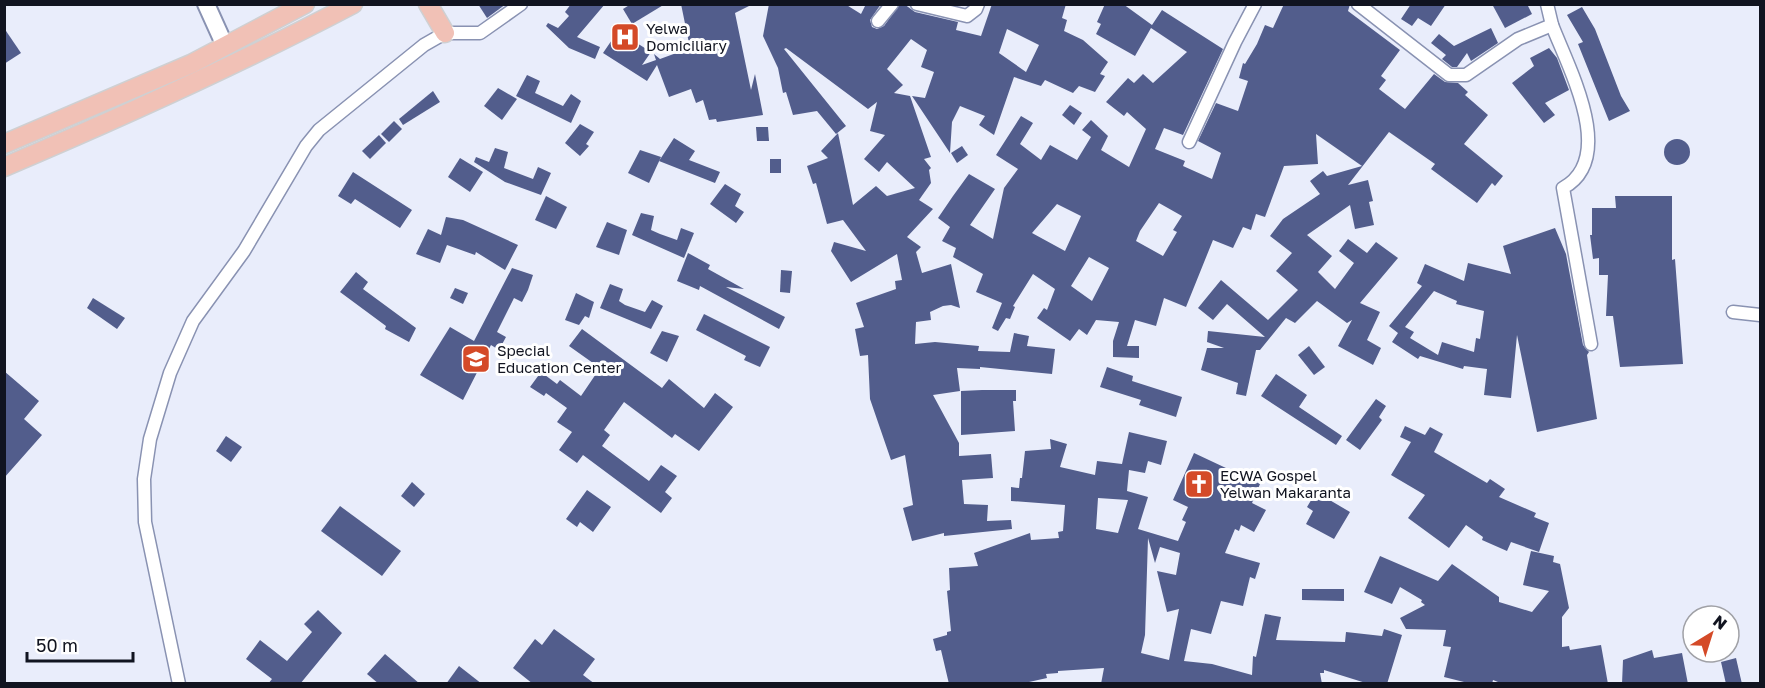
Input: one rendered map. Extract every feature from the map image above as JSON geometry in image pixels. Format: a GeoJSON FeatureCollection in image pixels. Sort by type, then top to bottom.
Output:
{"type":"FeatureCollection","features":[{"type":"Feature","properties":{"kind":"main road"},"geometry":{"type":"LineString","coordinates":[[206,4],[225,46]]}},
{"type":"Feature","properties":{"kind":"main road"},"geometry":{"type":"LineString","coordinates":[[4,144],[191,64],[305,4]]}},
{"type":"Feature","properties":{"kind":"main road"},"geometry":{"type":"LineString","coordinates":[[4,167],[102,125],[291,37],[353,4]]}},
{"type":"Feature","properties":{"kind":"main road"},"geometry":{"type":"LineString","coordinates":[[428,4],[445,33]]}},
{"type":"Feature","properties":{"kind":"street"},"geometry":{"type":"LineString","coordinates":[[179,684],[145,522],[144,479],[150,439],[170,373],[193,321],[243,251],[306,146],[341,110],[424,45],[445,33],[480,33],[520,4]]}},
{"type":"Feature","properties":{"kind":"street"},"geometry":{"type":"LineString","coordinates":[[878,21],[892,4]]}},
{"type":"Feature","properties":{"kind":"street"},"geometry":{"type":"LineString","coordinates":[[917,4],[967,16],[976,9],[978,4]]}},
{"type":"Feature","properties":{"kind":"street"},"geometry":{"type":"LineString","coordinates":[[1189,142],[1255,4]]}},
{"type":"Feature","properties":{"kind":"street"},"geometry":{"type":"LineString","coordinates":[[1358,4],[1449,75],[1466,75],[1518,39],[1552,24]]}},
{"type":"Feature","properties":{"kind":"street"},"geometry":{"type":"LineString","coordinates":[[1547,4],[1552,24],[1587,116],[1587,164],[1577,180],[1563,188],[1591,344]]}},
{"type":"Feature","properties":{"kind":"street"},"geometry":{"type":"LineString","coordinates":[[1733,312],[1761,315]]}},
{"type":"Feature","properties":{"kind":"building"},"geometry":{"type":"Polygon","coordinates":[[[478,4],[506,4],[487,18],[478,4]]]}},
{"type":"Feature","properties":{"kind":"building"},"geometry":{"type":"Polygon","coordinates":[[[571,4],[605,4],[577,37],[600,47],[595,59],[569,48],[546,26],[548,23],[558,28],[569,16],[565,12],[571,4]]]}},
{"type":"Feature","properties":{"kind":"building"},"geometry":{"type":"Polygon","coordinates":[[[631,4],[665,4],[632,24],[623,9],[631,4]]]}},
{"type":"Feature","properties":{"kind":"building"},"geometry":{"type":"Polygon","coordinates":[[[681,4],[753,4],[735,13],[751,90],[755,74],[763,115],[717,122],[716,119],[709,120],[703,100],[696,103],[691,89],[669,97],[657,65],[647,81],[603,53],[618,31],[651,52],[642,65],[656,60],[654,54],[660,59],[690,48],[681,4]]]}},
{"type":"Feature","properties":{"kind":"building"},"geometry":{"type":"Polygon","coordinates":[[[769,4],[845,4],[861,14],[866,4],[881,4],[870,20],[872,27],[877,29],[884,26],[900,4],[904,4],[915,12],[958,22],[956,30],[981,36],[992,4],[1066,4],[1062,18],[1067,20],[1064,31],[1083,40],[1108,62],[1100,74],[1105,76],[1095,92],[1079,86],[1073,93],[1045,80],[1041,86],[1014,77],[994,135],[979,125],[985,116],[960,106],[952,122],[950,153],[912,96],[925,98],[934,72],[921,67],[927,50],[911,39],[887,69],[903,85],[894,93],[910,96],[931,157],[924,159],[931,168],[929,170],[931,183],[919,200],[933,209],[907,237],[921,247],[916,252],[922,273],[951,264],[960,308],[951,305],[943,306],[930,312],[931,320],[916,322],[915,344],[935,342],[979,346],[978,351],[1010,352],[1014,333],[1029,336],[1027,346],[1055,349],[1052,374],[980,367],[980,369],[957,368],[960,391],[933,395],[959,443],[959,456],[991,454],[993,478],[962,480],[964,504],[988,505],[987,521],[1011,520],[1012,529],[944,536],[944,533],[912,541],[903,508],[913,505],[905,455],[891,460],[870,399],[868,355],[860,356],[855,329],[864,327],[856,303],[896,289],[895,281],[902,280],[897,254],[851,282],[831,251],[834,242],[866,251],[843,220],[827,224],[816,183],[813,184],[807,166],[828,158],[821,151],[838,133],[853,205],[876,186],[887,196],[915,188],[887,162],[879,172],[864,159],[885,135],[870,131],[877,102],[868,109],[786,48],[784,49],[846,126],[836,134],[817,111],[793,115],[786,92],[783,93],[778,68],[763,36],[769,4]],[[1007,29],[999,53],[1026,72],[1039,45],[1007,29]]]}},
{"type":"Feature","properties":{"kind":"building"},"geometry":{"type":"Polygon","coordinates":[[[1105,4],[1123,4],[1152,25],[1162,10],[1223,49],[1183,135],[1164,128],[1155,149],[1185,161],[1183,166],[1212,179],[1221,153],[1198,141],[1216,103],[1238,111],[1248,81],[1239,78],[1243,63],[1245,64],[1257,44],[1265,25],[1273,28],[1284,4],[1350,4],[1348,11],[1400,50],[1381,76],[1386,80],[1379,89],[1405,109],[1434,74],[1445,82],[1458,83],[1468,92],[1465,95],[1488,115],[1464,144],[1503,176],[1495,186],[1492,183],[1477,203],[1431,169],[1435,164],[1389,132],[1348,185],[1368,180],[1373,201],[1369,202],[1374,225],[1355,229],[1350,205],[1307,235],[1332,256],[1318,272],[1335,289],[1354,263],[1339,251],[1348,239],[1367,253],[1376,242],[1398,258],[1360,303],[1380,312],[1367,340],[1381,348],[1373,365],[1338,346],[1352,320],[1347,323],[1317,301],[1295,323],[1286,318],[1260,350],[1256,350],[1246,396],[1236,394],[1238,383],[1201,370],[1207,348],[1224,348],[1207,342],[1208,331],[1265,337],[1227,304],[1213,320],[1198,308],[1221,280],[1268,320],[1298,290],[1276,271],[1292,253],[1270,236],[1283,219],[1320,194],[1310,181],[1323,171],[1327,176],[1362,166],[1316,134],[1318,164],[1284,166],[1265,217],[1256,214],[1251,230],[1243,227],[1233,248],[1213,240],[1186,307],[1164,298],[1156,326],[1135,320],[1127,346],[1139,346],[1139,358],[1113,357],[1113,341],[1119,322],[1096,320],[1087,335],[1079,329],[1070,341],[1037,318],[1044,308],[1047,310],[1055,289],[1033,274],[1013,306],[1015,307],[1010,319],[1006,318],[998,331],[992,328],[1002,303],[976,292],[983,274],[953,257],[956,248],[942,241],[950,227],[938,218],[953,196],[969,174],[995,189],[970,225],[993,239],[1004,188],[1018,169],[996,155],[1021,116],[1033,123],[1020,144],[1041,160],[1050,145],[1077,160],[1091,137],[1082,130],[1091,120],[1108,136],[1101,150],[1129,167],[1146,129],[1127,112],[1124,116],[1106,102],[1128,78],[1134,83],[1143,74],[1153,83],[1187,52],[1151,28],[1135,56],[1096,34],[1101,24],[1097,22],[1105,4]],[[1159,203],[1136,241],[1163,256],[1177,232],[1173,230],[1182,216],[1159,203]],[[1057,204],[1032,233],[1065,251],[1081,216],[1057,204]],[[1089,257],[1071,286],[1092,301],[1109,268],[1089,257]]]}},
{"type":"Feature","properties":{"kind":"building"},"geometry":{"type":"Polygon","coordinates":[[[1411,4],[1446,4],[1431,26],[1418,18],[1412,26],[1401,19],[1411,4]]]}},
{"type":"Feature","properties":{"kind":"building"},"geometry":{"type":"Polygon","coordinates":[[[1492,4],[1527,4],[1532,14],[1505,28],[1492,4]]]}},
{"type":"Feature","properties":{"kind":"building"},"geometry":{"type":"Polygon","coordinates":[[[1582,7],[1595,29],[1621,96],[1630,111],[1609,121],[1578,44],[1583,42],[1567,15],[1582,7]]]}},
{"type":"Feature","properties":{"kind":"building"},"geometry":{"type":"Polygon","coordinates":[[[4,28],[21,53],[4,64],[4,28]]]}},
{"type":"Feature","properties":{"kind":"building"},"geometry":{"type":"Polygon","coordinates":[[[1491,28],[1498,43],[1471,61],[1467,53],[1457,67],[1452,67],[1442,59],[1446,55],[1431,43],[1439,34],[1454,46],[1491,28]]]}},
{"type":"Feature","properties":{"kind":"building"},"geometry":{"type":"Polygon","coordinates":[[[1549,48],[1557,58],[1569,90],[1545,103],[1555,115],[1544,123],[1512,83],[1534,66],[1530,58],[1549,48]]]}},
{"type":"Feature","properties":{"kind":"building"},"geometry":{"type":"Polygon","coordinates":[[[527,75],[540,81],[535,93],[563,106],[571,94],[581,101],[571,123],[516,96],[527,75]]]}},
{"type":"Feature","properties":{"kind":"building"},"geometry":{"type":"Polygon","coordinates":[[[498,88],[517,99],[502,120],[484,106],[498,88]]]}},
{"type":"Feature","properties":{"kind":"building"},"geometry":{"type":"Polygon","coordinates":[[[433,91],[440,102],[403,125],[399,119],[433,91]]]}},
{"type":"Feature","properties":{"kind":"building"},"geometry":{"type":"Polygon","coordinates":[[[1070,105],[1082,113],[1074,125],[1062,115],[1070,105]]]}},
{"type":"Feature","properties":{"kind":"building"},"geometry":{"type":"Polygon","coordinates":[[[394,121],[402,129],[389,142],[381,134],[394,121]]]}},
{"type":"Feature","properties":{"kind":"building"},"geometry":{"type":"Polygon","coordinates":[[[580,124],[594,132],[586,144],[589,146],[580,156],[565,143],[580,124]]]}},
{"type":"Feature","properties":{"kind":"building"},"geometry":{"type":"Polygon","coordinates":[[[756,127],[768,127],[769,141],[757,141],[756,127]]]}},
{"type":"Feature","properties":{"kind":"building"},"geometry":{"type":"Polygon","coordinates":[[[379,135],[386,143],[370,159],[362,151],[379,135]]]}},
{"type":"Feature","properties":{"kind":"building"},"geometry":{"type":"Polygon","coordinates":[[[674,138],[695,151],[689,160],[720,172],[715,183],[659,161],[674,138]]]}},
{"type":"Feature","properties":{"kind":"building"},"geometry":{"type":"Polygon","coordinates":[[[1677,139],[1686,143],[1690,152],[1686,161],[1677,165],[1668,161],[1664,152],[1668,143],[1677,139]]]}},
{"type":"Feature","properties":{"kind":"building"},"geometry":{"type":"Polygon","coordinates":[[[962,146],[968,155],[957,163],[951,153],[962,146]]]}},
{"type":"Feature","properties":{"kind":"building"},"geometry":{"type":"Polygon","coordinates":[[[495,148],[508,152],[504,168],[533,179],[538,167],[551,173],[541,195],[505,182],[474,162],[476,157],[489,162],[495,148]]]}},
{"type":"Feature","properties":{"kind":"building"},"geometry":{"type":"Polygon","coordinates":[[[640,150],[661,157],[649,183],[628,173],[640,150]]]}},
{"type":"Feature","properties":{"kind":"building"},"geometry":{"type":"Polygon","coordinates":[[[460,158],[483,172],[470,192],[448,177],[460,158]]]}},
{"type":"Feature","properties":{"kind":"building"},"geometry":{"type":"Polygon","coordinates":[[[770,159],[781,159],[781,173],[770,173],[770,159]]]}},
{"type":"Feature","properties":{"kind":"building"},"geometry":{"type":"Polygon","coordinates":[[[353,172],[412,210],[400,228],[355,199],[351,204],[338,196],[353,172]]]}},
{"type":"Feature","properties":{"kind":"building"},"geometry":{"type":"Polygon","coordinates":[[[725,184],[741,194],[735,206],[744,212],[736,223],[710,204],[725,184]]]}},
{"type":"Feature","properties":{"kind":"building"},"geometry":{"type":"Polygon","coordinates":[[[546,196],[567,207],[556,229],[535,220],[546,196]]]}},
{"type":"Feature","properties":{"kind":"building"},"geometry":{"type":"Polygon","coordinates":[[[1615,196],[1672,196],[1672,260],[1675,259],[1683,364],[1620,367],[1613,316],[1606,316],[1608,275],[1599,275],[1599,258],[1593,259],[1590,235],[1592,235],[1592,208],[1616,208],[1615,196]]]}},
{"type":"Feature","properties":{"kind":"building"},"geometry":{"type":"Polygon","coordinates":[[[641,213],[654,216],[651,230],[660,234],[677,240],[681,228],[694,233],[684,258],[632,235],[641,213]]]}},
{"type":"Feature","properties":{"kind":"building"},"geometry":{"type":"Polygon","coordinates":[[[446,217],[463,220],[518,245],[505,270],[476,252],[475,255],[447,245],[440,263],[416,254],[428,229],[441,235],[446,217]]]}},
{"type":"Feature","properties":{"kind":"building"},"geometry":{"type":"Polygon","coordinates":[[[607,222],[627,230],[619,255],[596,247],[607,222]]]}},
{"type":"Feature","properties":{"kind":"building"},"geometry":{"type":"Polygon","coordinates":[[[1555,228],[1566,254],[1583,345],[1589,352],[1587,355],[1597,419],[1537,432],[1517,335],[1511,398],[1484,395],[1487,369],[1464,366],[1463,369],[1420,356],[1418,359],[1392,342],[1398,333],[1389,326],[1422,286],[1417,283],[1425,264],[1464,281],[1468,263],[1511,274],[1503,246],[1555,228]],[[1434,291],[1405,327],[1414,332],[1410,338],[1438,355],[1442,342],[1474,352],[1476,338],[1480,339],[1484,311],[1456,304],[1457,301],[1434,291]]]}},
{"type":"Feature","properties":{"kind":"building"},"geometry":{"type":"Polygon","coordinates":[[[688,253],[710,265],[708,269],[744,289],[726,287],[785,317],[779,329],[700,286],[699,290],[677,281],[688,253]]]}},
{"type":"Feature","properties":{"kind":"building"},"geometry":{"type":"Polygon","coordinates":[[[512,268],[533,275],[528,290],[522,302],[514,298],[497,332],[506,337],[499,350],[491,345],[463,400],[420,375],[450,327],[474,341],[512,268]]]}},
{"type":"Feature","properties":{"kind":"building"},"geometry":{"type":"Polygon","coordinates":[[[781,270],[792,271],[790,293],[780,292],[781,270]]]}},
{"type":"Feature","properties":{"kind":"building"},"geometry":{"type":"Polygon","coordinates":[[[356,272],[368,282],[363,289],[416,328],[409,342],[385,329],[386,326],[340,292],[356,272]]]}},
{"type":"Feature","properties":{"kind":"building"},"geometry":{"type":"Polygon","coordinates":[[[610,284],[623,289],[619,301],[625,305],[645,312],[652,300],[663,306],[651,329],[600,308],[610,284]]]}},
{"type":"Feature","properties":{"kind":"building"},"geometry":{"type":"Polygon","coordinates":[[[455,288],[468,293],[463,304],[450,298],[455,288]]]}},
{"type":"Feature","properties":{"kind":"building"},"geometry":{"type":"Polygon","coordinates":[[[576,293],[594,302],[589,318],[585,316],[579,325],[565,320],[576,293]]]}},
{"type":"Feature","properties":{"kind":"building"},"geometry":{"type":"Polygon","coordinates":[[[93,298],[125,318],[117,329],[87,308],[93,298]]]}},
{"type":"Feature","properties":{"kind":"building"},"geometry":{"type":"Polygon","coordinates":[[[704,314],[770,347],[760,367],[744,360],[746,356],[696,330],[704,314]]]}},
{"type":"Feature","properties":{"kind":"building"},"geometry":{"type":"Polygon","coordinates":[[[582,329],[662,388],[669,379],[704,408],[715,393],[733,407],[699,451],[675,434],[672,438],[624,402],[604,430],[610,435],[602,446],[649,481],[661,465],[677,476],[665,492],[672,498],[661,513],[583,455],[577,463],[559,450],[572,432],[557,422],[567,408],[546,393],[544,396],[530,387],[541,372],[557,384],[560,380],[581,396],[600,368],[569,346],[582,329]]]}},
{"type":"Feature","properties":{"kind":"building"},"geometry":{"type":"Polygon","coordinates":[[[662,331],[679,336],[667,362],[650,353],[662,331]]]}},
{"type":"Feature","properties":{"kind":"building"},"geometry":{"type":"Polygon","coordinates":[[[1309,346],[1325,367],[1314,375],[1298,355],[1309,346]]]}},
{"type":"Feature","properties":{"kind":"building"},"geometry":{"type":"Polygon","coordinates":[[[1107,367],[1133,376],[1132,381],[1182,397],[1176,417],[1139,405],[1141,400],[1100,387],[1107,367]]]}},
{"type":"Feature","properties":{"kind":"building"},"geometry":{"type":"Polygon","coordinates":[[[4,371],[39,401],[24,419],[42,435],[4,478],[4,371]]]}},
{"type":"Feature","properties":{"kind":"building"},"geometry":{"type":"Polygon","coordinates":[[[1276,374],[1307,395],[1299,407],[1342,436],[1336,445],[1261,396],[1276,374]]]}},
{"type":"Feature","properties":{"kind":"building"},"geometry":{"type":"Polygon","coordinates":[[[1016,390],[1016,401],[1013,401],[1015,431],[961,435],[961,391],[1016,390]]]}},
{"type":"Feature","properties":{"kind":"building"},"geometry":{"type":"Polygon","coordinates":[[[1376,399],[1386,406],[1379,417],[1382,420],[1360,450],[1346,440],[1376,399]]]}},
{"type":"Feature","properties":{"kind":"building"},"geometry":{"type":"Polygon","coordinates":[[[1405,426],[1425,435],[1430,427],[1443,434],[1434,452],[1487,483],[1490,479],[1505,489],[1499,497],[1536,513],[1534,517],[1549,523],[1539,552],[1511,542],[1507,551],[1482,540],[1483,537],[1466,525],[1449,548],[1408,518],[1425,495],[1391,475],[1411,442],[1400,437],[1405,426]]]}},
{"type":"Feature","properties":{"kind":"building"},"geometry":{"type":"Polygon","coordinates":[[[1129,432],[1167,441],[1161,465],[1148,461],[1145,473],[1129,470],[1127,491],[1148,497],[1138,529],[1178,541],[1186,522],[1182,520],[1188,507],[1173,500],[1194,453],[1260,484],[1252,503],[1266,510],[1254,532],[1241,525],[1239,531],[1235,529],[1225,553],[1260,563],[1255,579],[1250,577],[1243,606],[1221,601],[1211,634],[1191,629],[1184,661],[1212,664],[1252,675],[1253,656],[1256,657],[1265,614],[1281,617],[1276,640],[1345,642],[1346,632],[1382,636],[1384,629],[1402,635],[1387,684],[1369,684],[1324,670],[1324,673],[1320,673],[1322,684],[1101,684],[1104,668],[1058,671],[1058,673],[1046,674],[1047,678],[1020,684],[949,684],[941,650],[936,651],[933,639],[947,635],[947,632],[951,631],[947,591],[950,590],[949,568],[978,566],[974,553],[1030,533],[1031,540],[1059,538],[1058,532],[1063,531],[1065,505],[1011,501],[1011,487],[1019,488],[1020,478],[1022,478],[1025,451],[1051,449],[1050,439],[1067,444],[1060,467],[1095,475],[1097,461],[1122,464],[1129,432]],[[1098,498],[1096,529],[1118,533],[1128,500],[1098,498]],[[1148,538],[1145,635],[1141,653],[1169,660],[1179,609],[1167,612],[1157,571],[1176,575],[1180,553],[1160,547],[1155,563],[1148,538]]]}},
{"type":"Feature","properties":{"kind":"building"},"geometry":{"type":"Polygon","coordinates":[[[226,436],[242,447],[231,462],[216,451],[226,436]]]}},
{"type":"Feature","properties":{"kind":"building"},"geometry":{"type":"Polygon","coordinates":[[[412,482],[425,494],[414,507],[401,496],[412,482]]]}},
{"type":"Feature","properties":{"kind":"building"},"geometry":{"type":"Polygon","coordinates":[[[587,490],[611,507],[593,532],[580,522],[577,527],[566,519],[587,490]]]}},
{"type":"Feature","properties":{"kind":"building"},"geometry":{"type":"Polygon","coordinates":[[[1316,492],[1350,512],[1334,539],[1306,524],[1313,511],[1307,507],[1316,492]]]}},
{"type":"Feature","properties":{"kind":"building"},"geometry":{"type":"Polygon","coordinates":[[[340,506],[401,551],[382,576],[321,531],[340,506]]]}},
{"type":"Feature","properties":{"kind":"building"},"geometry":{"type":"Polygon","coordinates":[[[1531,551],[1554,556],[1553,562],[1560,564],[1569,608],[1562,617],[1562,647],[1569,646],[1570,650],[1601,645],[1608,684],[1503,684],[1493,680],[1492,684],[1472,684],[1444,677],[1451,647],[1443,646],[1446,630],[1406,629],[1400,618],[1425,605],[1421,602],[1422,600],[1400,587],[1392,604],[1364,592],[1380,556],[1438,581],[1452,564],[1499,597],[1499,602],[1532,612],[1549,591],[1523,585],[1531,551]]]}},
{"type":"Feature","properties":{"kind":"building"},"geometry":{"type":"Polygon","coordinates":[[[1302,589],[1344,589],[1344,601],[1302,600],[1302,589]]]}},
{"type":"Feature","properties":{"kind":"building"},"geometry":{"type":"Polygon","coordinates":[[[318,610],[342,633],[300,684],[268,684],[272,679],[246,659],[260,640],[287,661],[312,632],[304,624],[318,610]]]}},
{"type":"Feature","properties":{"kind":"building"},"geometry":{"type":"Polygon","coordinates":[[[554,629],[595,659],[583,675],[595,684],[533,684],[513,668],[535,639],[542,645],[554,629]]]}},
{"type":"Feature","properties":{"kind":"building"},"geometry":{"type":"Polygon","coordinates":[[[1652,650],[1654,658],[1681,653],[1681,664],[1684,664],[1688,684],[1622,684],[1623,660],[1652,650]]]}},
{"type":"Feature","properties":{"kind":"building"},"geometry":{"type":"Polygon","coordinates":[[[385,654],[420,684],[379,684],[367,674],[385,654]]]}},
{"type":"Feature","properties":{"kind":"building"},"geometry":{"type":"Polygon","coordinates":[[[1721,664],[1737,664],[1742,684],[1726,684],[1721,664]]]}},
{"type":"Feature","properties":{"kind":"building"},"geometry":{"type":"Polygon","coordinates":[[[459,666],[482,684],[446,684],[459,666]]]}},
{"type":"Feature","properties":{"kind":"place","name":"Yelwa Domiciliary"},"geometry":{"type":"Point","coordinates":[625,37]}},
{"type":"Feature","properties":{"kind":"place","name":"Special Education Center"},"geometry":{"type":"Point","coordinates":[476,359]}},
{"type":"Feature","properties":{"kind":"place","name":"ECWA Gospel Yelwan Makaranta"},"geometry":{"type":"Point","coordinates":[1199,484]}}]}
